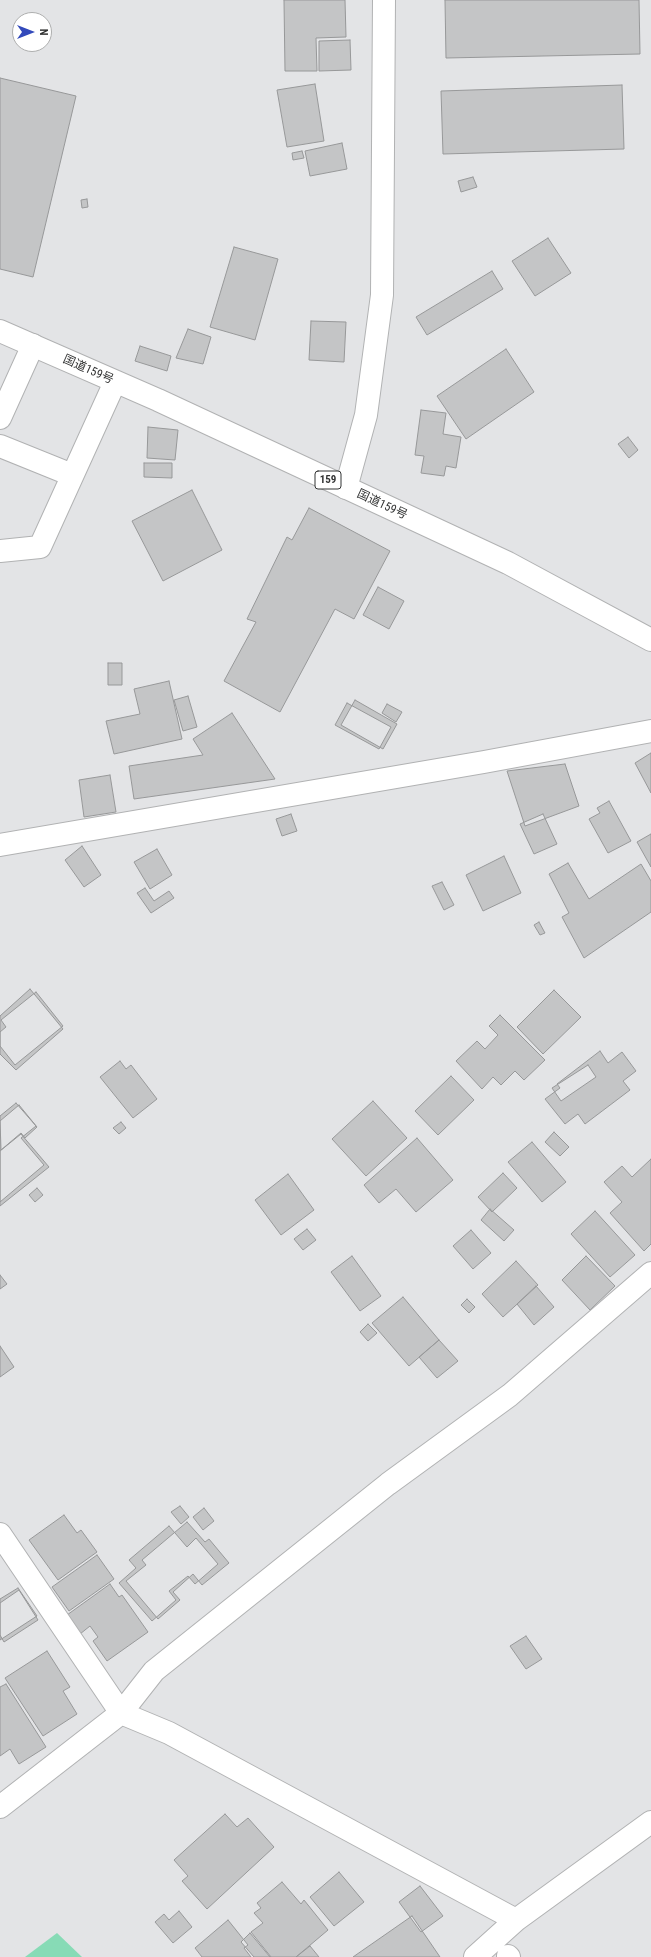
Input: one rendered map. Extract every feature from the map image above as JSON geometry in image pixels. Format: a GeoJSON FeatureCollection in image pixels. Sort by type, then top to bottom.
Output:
{"type":"FeatureCollection","features":[{"type":"Feature","properties":{"kind":"main road"},"geometry":{"type":"LineString","coordinates":[[346,488],[366,415],[382,296],[384,0]]}},
{"type":"Feature","properties":{"kind":"main road","name":"国道159号"},"geometry":{"type":"LineString","coordinates":[[0,331],[115,382],[508,563],[651,640]]}},
{"type":"Feature","properties":{"kind":"main road"},"geometry":{"type":"LineString","coordinates":[[0,418],[33,345]]}},
{"type":"Feature","properties":{"kind":"main road"},"geometry":{"type":"LineString","coordinates":[[0,551],[40,546],[115,382]]}},
{"type":"Feature","properties":{"kind":"main road"},"geometry":{"type":"LineString","coordinates":[[0,446],[72,475]]}},
{"type":"Feature","properties":{"kind":"main road"},"geometry":{"type":"LineString","coordinates":[[0,845],[484,762],[651,731]]}},
{"type":"Feature","properties":{"kind":"main road"},"geometry":{"type":"LineString","coordinates":[[0,1807],[121,1713],[154,1670],[388,1484],[510,1395],[651,1273]]}},
{"type":"Feature","properties":{"kind":"main road"},"geometry":{"type":"LineString","coordinates":[[0,1534],[121,1713],[170,1733],[516,1920]]}},
{"type":"Feature","properties":{"kind":"main road"},"geometry":{"type":"LineString","coordinates":[[475,1957],[516,1920],[651,1822]]}},
{"type":"Feature","properties":{"kind":"green space"},"geometry":{"type":"Polygon","coordinates":[[[57,1933],[82,1957],[25,1957],[57,1933]]]}},
{"type":"Feature","properties":{"kind":"building"},"geometry":{"type":"Polygon","coordinates":[[[284,0],[345,0],[346,37],[316,38],[317,71],[285,71],[284,0]]]}},
{"type":"Feature","properties":{"kind":"building"},"geometry":{"type":"Polygon","coordinates":[[[445,0],[639,0],[640,54],[446,58],[445,0]]]}},
{"type":"Feature","properties":{"kind":"building"},"geometry":{"type":"Polygon","coordinates":[[[350,40],[351,70],[319,71],[319,41],[350,40]]]}},
{"type":"Feature","properties":{"kind":"building"},"geometry":{"type":"Polygon","coordinates":[[[0,78],[76,96],[33,277],[0,269],[0,78]]]}},
{"type":"Feature","properties":{"kind":"building"},"geometry":{"type":"Polygon","coordinates":[[[315,84],[324,141],[287,147],[277,90],[315,84]]]}},
{"type":"Feature","properties":{"kind":"building"},"geometry":{"type":"Polygon","coordinates":[[[622,85],[624,149],[443,154],[441,91],[622,85]]]}},
{"type":"Feature","properties":{"kind":"building"},"geometry":{"type":"Polygon","coordinates":[[[342,143],[347,169],[310,176],[305,151],[342,143]]]}},
{"type":"Feature","properties":{"kind":"building"},"geometry":{"type":"Polygon","coordinates":[[[302,151],[304,158],[293,160],[292,153],[302,151]]]}},
{"type":"Feature","properties":{"kind":"building"},"geometry":{"type":"Polygon","coordinates":[[[473,177],[477,187],[461,192],[458,181],[473,177]]]}},
{"type":"Feature","properties":{"kind":"building"},"geometry":{"type":"Polygon","coordinates":[[[87,199],[88,207],[82,208],[81,200],[87,199]]]}},
{"type":"Feature","properties":{"kind":"building"},"geometry":{"type":"Polygon","coordinates":[[[548,238],[571,273],[535,296],[512,261],[548,238]]]}},
{"type":"Feature","properties":{"kind":"building"},"geometry":{"type":"Polygon","coordinates":[[[234,247],[278,259],[255,340],[210,327],[234,247]]]}},
{"type":"Feature","properties":{"kind":"building"},"geometry":{"type":"Polygon","coordinates":[[[492,271],[503,289],[427,335],[416,317],[492,271]]]}},
{"type":"Feature","properties":{"kind":"building"},"geometry":{"type":"Polygon","coordinates":[[[311,321],[346,322],[344,362],[309,360],[311,321]]]}},
{"type":"Feature","properties":{"kind":"building"},"geometry":{"type":"Polygon","coordinates":[[[188,329],[211,337],[203,364],[176,358],[188,329]]]}},
{"type":"Feature","properties":{"kind":"building"},"geometry":{"type":"Polygon","coordinates":[[[140,346],[171,356],[167,371],[135,361],[140,346]]]}},
{"type":"Feature","properties":{"kind":"building"},"geometry":{"type":"Polygon","coordinates":[[[506,349],[534,392],[466,439],[437,396],[506,349]]]}},
{"type":"Feature","properties":{"kind":"building"},"geometry":{"type":"Polygon","coordinates":[[[421,410],[446,413],[443,434],[461,437],[456,468],[446,466],[444,476],[421,473],[424,456],[415,455],[421,410]]]}},
{"type":"Feature","properties":{"kind":"building"},"geometry":{"type":"Polygon","coordinates":[[[148,427],[178,430],[175,460],[147,458],[148,427]]]}},
{"type":"Feature","properties":{"kind":"building"},"geometry":{"type":"Polygon","coordinates":[[[628,437],[638,450],[629,458],[618,444],[628,437]]]}},
{"type":"Feature","properties":{"kind":"building"},"geometry":{"type":"Polygon","coordinates":[[[144,463],[172,463],[172,478],[144,477],[144,463]]]}},
{"type":"Feature","properties":{"kind":"building"},"geometry":{"type":"Polygon","coordinates":[[[192,490],[222,550],[163,581],[132,521],[192,490]]]}},
{"type":"Feature","properties":{"kind":"building"},"geometry":{"type":"Polygon","coordinates":[[[309,508],[390,551],[354,619],[335,609],[280,712],[224,681],[256,622],[247,619],[287,537],[292,540],[309,508]]]}},
{"type":"Feature","properties":{"kind":"building"},"geometry":{"type":"Polygon","coordinates":[[[378,587],[404,601],[389,629],[363,615],[378,587]]]}},
{"type":"Feature","properties":{"kind":"building"},"geometry":{"type":"Polygon","coordinates":[[[108,663],[122,663],[122,685],[108,685],[108,663]]]}},
{"type":"Feature","properties":{"kind":"building"},"geometry":{"type":"Polygon","coordinates":[[[169,681],[182,739],[114,754],[106,721],[140,714],[134,689],[169,681]]]}},
{"type":"Feature","properties":{"kind":"building"},"geometry":{"type":"Polygon","coordinates":[[[188,696],[197,727],[183,731],[174,700],[188,696]]]}},
{"type":"Feature","properties":{"kind":"building"},"geometry":{"type":"Polygon","coordinates":[[[355,700],[397,724],[383,749],[341,725],[355,700]]]}},
{"type":"Feature","properties":{"kind":"building"},"geometry":{"type":"Polygon","coordinates":[[[347,703],[391,727],[379,749],[335,725],[347,703]]]}},
{"type":"Feature","properties":{"kind":"building"},"geometry":{"type":"Polygon","coordinates":[[[387,704],[402,712],[396,722],[382,713],[387,704]]]}},
{"type":"Feature","properties":{"kind":"building"},"geometry":{"type":"Polygon","coordinates":[[[232,713],[275,779],[134,799],[129,766],[203,755],[193,739],[232,713]]]}},
{"type":"Feature","properties":{"kind":"building"},"geometry":{"type":"Polygon","coordinates":[[[651,753],[651,793],[635,763],[651,753]]]}},
{"type":"Feature","properties":{"kind":"building"},"geometry":{"type":"Polygon","coordinates":[[[565,764],[579,806],[525,826],[507,771],[565,764]]]}},
{"type":"Feature","properties":{"kind":"building"},"geometry":{"type":"Polygon","coordinates":[[[110,775],[116,812],[84,817],[79,780],[110,775]]]}},
{"type":"Feature","properties":{"kind":"building"},"geometry":{"type":"Polygon","coordinates":[[[609,801],[631,841],[608,853],[589,819],[600,813],[597,808],[609,801]]]}},
{"type":"Feature","properties":{"kind":"building"},"geometry":{"type":"Polygon","coordinates":[[[291,814],[297,831],[282,836],[276,819],[291,814]]]}},
{"type":"Feature","properties":{"kind":"building"},"geometry":{"type":"Polygon","coordinates":[[[543,814],[557,844],[534,854],[520,824],[543,814]]]}},
{"type":"Feature","properties":{"kind":"building"},"geometry":{"type":"Polygon","coordinates":[[[651,834],[651,867],[637,842],[651,834]]]}},
{"type":"Feature","properties":{"kind":"building"},"geometry":{"type":"Polygon","coordinates":[[[82,846],[101,875],[84,887],[65,860],[82,846]]]}},
{"type":"Feature","properties":{"kind":"building"},"geometry":{"type":"Polygon","coordinates":[[[157,849],[172,875],[150,889],[134,862],[157,849]]]}},
{"type":"Feature","properties":{"kind":"building"},"geometry":{"type":"Polygon","coordinates":[[[504,856],[521,893],[483,911],[466,875],[504,856]]]}},
{"type":"Feature","properties":{"kind":"building"},"geometry":{"type":"Polygon","coordinates":[[[568,863],[589,899],[641,864],[651,881],[651,912],[584,958],[562,917],[569,913],[549,874],[568,863]]]}},
{"type":"Feature","properties":{"kind":"building"},"geometry":{"type":"Polygon","coordinates":[[[442,882],[454,905],[444,910],[432,886],[442,882]]]}},
{"type":"Feature","properties":{"kind":"building"},"geometry":{"type":"Polygon","coordinates":[[[145,888],[154,901],[169,891],[174,898],[151,913],[137,893],[145,888]]]}},
{"type":"Feature","properties":{"kind":"building"},"geometry":{"type":"Polygon","coordinates":[[[539,922],[545,933],[540,935],[534,925],[539,922]]]}},
{"type":"Feature","properties":{"kind":"building"},"geometry":{"type":"Polygon","coordinates":[[[30,989],[63,1029],[16,1070],[0,1054],[0,1016],[30,989]]]}},
{"type":"Feature","properties":{"kind":"building"},"geometry":{"type":"Polygon","coordinates":[[[554,990],[581,1017],[543,1054],[517,1027],[554,990]]]}},
{"type":"Feature","properties":{"kind":"building"},"geometry":{"type":"Polygon","coordinates":[[[36,992],[63,1026],[15,1065],[0,1046],[0,1032],[6,1027],[1,1020],[36,992]]]}},
{"type":"Feature","properties":{"kind":"building"},"geometry":{"type":"Polygon","coordinates":[[[500,1015],[545,1060],[524,1080],[515,1071],[501,1085],[493,1077],[482,1089],[456,1061],[477,1041],[485,1049],[498,1035],[489,1026],[500,1015]]]}},
{"type":"Feature","properties":{"kind":"building"},"geometry":{"type":"Polygon","coordinates":[[[600,1051],[608,1063],[622,1052],[636,1071],[623,1081],[630,1090],[585,1124],[578,1114],[565,1124],[545,1099],[560,1088],[557,1084],[600,1051]]]}},
{"type":"Feature","properties":{"kind":"building"},"geometry":{"type":"Polygon","coordinates":[[[120,1061],[126,1069],[131,1065],[157,1099],[133,1118],[100,1077],[120,1061]]]}},
{"type":"Feature","properties":{"kind":"building"},"geometry":{"type":"Polygon","coordinates":[[[588,1065],[596,1077],[561,1101],[552,1088],[588,1065]]]}},
{"type":"Feature","properties":{"kind":"building"},"geometry":{"type":"Polygon","coordinates":[[[451,1076],[474,1100],[438,1135],[415,1111],[451,1076]]]}},
{"type":"Feature","properties":{"kind":"building"},"geometry":{"type":"Polygon","coordinates":[[[373,1101],[407,1138],[366,1176],[332,1139],[373,1101]]]}},
{"type":"Feature","properties":{"kind":"building"},"geometry":{"type":"Polygon","coordinates":[[[16,1103],[36,1126],[21,1138],[44,1165],[0,1202],[0,1116],[16,1103]]]}},
{"type":"Feature","properties":{"kind":"building"},"geometry":{"type":"Polygon","coordinates":[[[19,1105],[37,1127],[25,1138],[21,1133],[1,1150],[0,1121],[19,1105]]]}},
{"type":"Feature","properties":{"kind":"building"},"geometry":{"type":"Polygon","coordinates":[[[121,1122],[126,1128],[119,1134],[113,1128],[121,1122]]]}},
{"type":"Feature","properties":{"kind":"building"},"geometry":{"type":"Polygon","coordinates":[[[554,1132],[569,1147],[560,1156],[545,1142],[554,1132]]]}},
{"type":"Feature","properties":{"kind":"building"},"geometry":{"type":"Polygon","coordinates":[[[21,1134],[49,1167],[0,1206],[0,1151],[21,1134]]]}},
{"type":"Feature","properties":{"kind":"building"},"geometry":{"type":"Polygon","coordinates":[[[417,1138],[453,1180],[416,1212],[396,1189],[379,1203],[364,1185],[417,1138]]]}},
{"type":"Feature","properties":{"kind":"building"},"geometry":{"type":"Polygon","coordinates":[[[532,1142],[566,1182],[542,1202],[508,1162],[532,1142]]]}},
{"type":"Feature","properties":{"kind":"building"},"geometry":{"type":"Polygon","coordinates":[[[651,1159],[651,1244],[644,1251],[610,1213],[622,1202],[604,1182],[622,1166],[632,1177],[651,1159]]]}},
{"type":"Feature","properties":{"kind":"building"},"geometry":{"type":"Polygon","coordinates":[[[503,1173],[517,1188],[492,1212],[478,1197],[503,1173]]]}},
{"type":"Feature","properties":{"kind":"building"},"geometry":{"type":"Polygon","coordinates":[[[288,1174],[314,1210],[281,1235],[255,1200],[288,1174]]]}},
{"type":"Feature","properties":{"kind":"building"},"geometry":{"type":"Polygon","coordinates":[[[37,1188],[43,1195],[35,1202],[29,1195],[37,1188]]]}},
{"type":"Feature","properties":{"kind":"building"},"geometry":{"type":"Polygon","coordinates":[[[490,1209],[514,1230],[504,1241],[481,1220],[490,1209]]]}},
{"type":"Feature","properties":{"kind":"building"},"geometry":{"type":"Polygon","coordinates":[[[595,1211],[635,1255],[610,1277],[571,1234],[595,1211]]]}},
{"type":"Feature","properties":{"kind":"building"},"geometry":{"type":"Polygon","coordinates":[[[307,1229],[316,1240],[303,1250],[294,1239],[307,1229]]]}},
{"type":"Feature","properties":{"kind":"building"},"geometry":{"type":"Polygon","coordinates":[[[471,1230],[491,1253],[473,1269],[453,1246],[471,1230]]]}},
{"type":"Feature","properties":{"kind":"building"},"geometry":{"type":"Polygon","coordinates":[[[352,1256],[381,1296],[360,1311],[331,1272],[352,1256]]]}},
{"type":"Feature","properties":{"kind":"building"},"geometry":{"type":"Polygon","coordinates":[[[586,1256],[615,1286],[590,1310],[562,1280],[586,1256]]]}},
{"type":"Feature","properties":{"kind":"building"},"geometry":{"type":"Polygon","coordinates":[[[516,1261],[538,1285],[503,1317],[482,1294],[516,1261]]]}},
{"type":"Feature","properties":{"kind":"building"},"geometry":{"type":"Polygon","coordinates":[[[0,1275],[7,1284],[0,1289],[0,1275]]]}},
{"type":"Feature","properties":{"kind":"building"},"geometry":{"type":"Polygon","coordinates":[[[536,1286],[554,1307],[534,1325],[517,1304],[536,1286]]]}},
{"type":"Feature","properties":{"kind":"building"},"geometry":{"type":"Polygon","coordinates":[[[403,1297],[439,1340],[409,1366],[372,1323],[403,1297]]]}},
{"type":"Feature","properties":{"kind":"building"},"geometry":{"type":"Polygon","coordinates":[[[467,1299],[475,1307],[469,1313],[461,1305],[467,1299]]]}},
{"type":"Feature","properties":{"kind":"building"},"geometry":{"type":"Polygon","coordinates":[[[368,1324],[377,1333],[368,1341],[360,1332],[368,1324]]]}},
{"type":"Feature","properties":{"kind":"building"},"geometry":{"type":"Polygon","coordinates":[[[439,1340],[458,1361],[437,1378],[419,1357],[439,1340]]]}},
{"type":"Feature","properties":{"kind":"building"},"geometry":{"type":"Polygon","coordinates":[[[0,1346],[14,1367],[0,1377],[0,1346]]]}},
{"type":"Feature","properties":{"kind":"building"},"geometry":{"type":"Polygon","coordinates":[[[180,1506],[189,1517],[181,1524],[171,1512],[180,1506]]]}},
{"type":"Feature","properties":{"kind":"building"},"geometry":{"type":"Polygon","coordinates":[[[204,1508],[214,1521],[203,1530],[193,1517],[204,1508]]]}},
{"type":"Feature","properties":{"kind":"building"},"geometry":{"type":"Polygon","coordinates":[[[64,1515],[77,1533],[81,1530],[97,1552],[58,1580],[29,1540],[64,1515]]]}},
{"type":"Feature","properties":{"kind":"building"},"geometry":{"type":"Polygon","coordinates":[[[187,1522],[205,1542],[209,1539],[229,1563],[202,1585],[193,1574],[173,1592],[180,1600],[158,1619],[126,1581],[146,1565],[142,1560],[187,1522]]]}},
{"type":"Feature","properties":{"kind":"building"},"geometry":{"type":"Polygon","coordinates":[[[169,1526],[187,1547],[196,1538],[218,1564],[195,1584],[188,1576],[169,1591],[176,1600],[152,1621],[119,1583],[136,1568],[129,1560],[169,1526]]]}},
{"type":"Feature","properties":{"kind":"building"},"geometry":{"type":"Polygon","coordinates":[[[97,1555],[114,1579],[69,1611],[52,1587],[97,1555]]]}},
{"type":"Feature","properties":{"kind":"building"},"geometry":{"type":"Polygon","coordinates":[[[110,1584],[119,1597],[122,1595],[148,1632],[107,1661],[93,1641],[98,1637],[90,1626],[80,1634],[67,1615],[110,1584]]]}},
{"type":"Feature","properties":{"kind":"building"},"geometry":{"type":"Polygon","coordinates":[[[18,1588],[37,1616],[0,1640],[0,1599],[18,1588]]]}},
{"type":"Feature","properties":{"kind":"building"},"geometry":{"type":"Polygon","coordinates":[[[19,1590],[38,1620],[4,1642],[0,1635],[0,1603],[19,1590]]]}},
{"type":"Feature","properties":{"kind":"building"},"geometry":{"type":"Polygon","coordinates":[[[526,1636],[542,1659],[526,1669],[510,1646],[526,1636]]]}},
{"type":"Feature","properties":{"kind":"building"},"geometry":{"type":"Polygon","coordinates":[[[47,1651],[70,1687],[63,1691],[77,1714],[43,1736],[5,1678],[47,1651]]]}},
{"type":"Feature","properties":{"kind":"building"},"geometry":{"type":"Polygon","coordinates":[[[6,1684],[46,1747],[19,1764],[10,1749],[0,1756],[0,1687],[6,1684]]]}},
{"type":"Feature","properties":{"kind":"building"},"geometry":{"type":"Polygon","coordinates":[[[225,1814],[237,1827],[248,1818],[274,1847],[207,1909],[182,1881],[188,1876],[174,1860],[225,1814]]]}},
{"type":"Feature","properties":{"kind":"building"},"geometry":{"type":"Polygon","coordinates":[[[339,1872],[364,1902],[334,1926],[310,1897],[339,1872]]]}},
{"type":"Feature","properties":{"kind":"building"},"geometry":{"type":"Polygon","coordinates":[[[282,1882],[301,1904],[304,1900],[328,1930],[296,1957],[271,1957],[251,1932],[263,1923],[254,1913],[261,1908],[257,1903],[282,1882]]]}},
{"type":"Feature","properties":{"kind":"building"},"geometry":{"type":"Polygon","coordinates":[[[420,1886],[443,1916],[421,1932],[399,1902],[420,1886]]]}},
{"type":"Feature","properties":{"kind":"building"},"geometry":{"type":"Polygon","coordinates":[[[179,1911],[192,1927],[173,1943],[155,1922],[164,1914],[169,1920],[179,1911]]]}},
{"type":"Feature","properties":{"kind":"building"},"geometry":{"type":"Polygon","coordinates":[[[412,1916],[440,1957],[353,1957],[412,1916]]]}},
{"type":"Feature","properties":{"kind":"building"},"geometry":{"type":"Polygon","coordinates":[[[228,1920],[248,1945],[244,1948],[251,1957],[202,1957],[195,1948],[228,1920]]]}},
{"type":"Feature","properties":{"kind":"building"},"geometry":{"type":"Polygon","coordinates":[[[250,1933],[270,1957],[254,1957],[241,1942],[250,1933]]]}},
{"type":"Feature","properties":{"kind":"building"},"geometry":{"type":"Polygon","coordinates":[[[310,1946],[319,1957],[296,1957],[310,1946]]]}}]}
